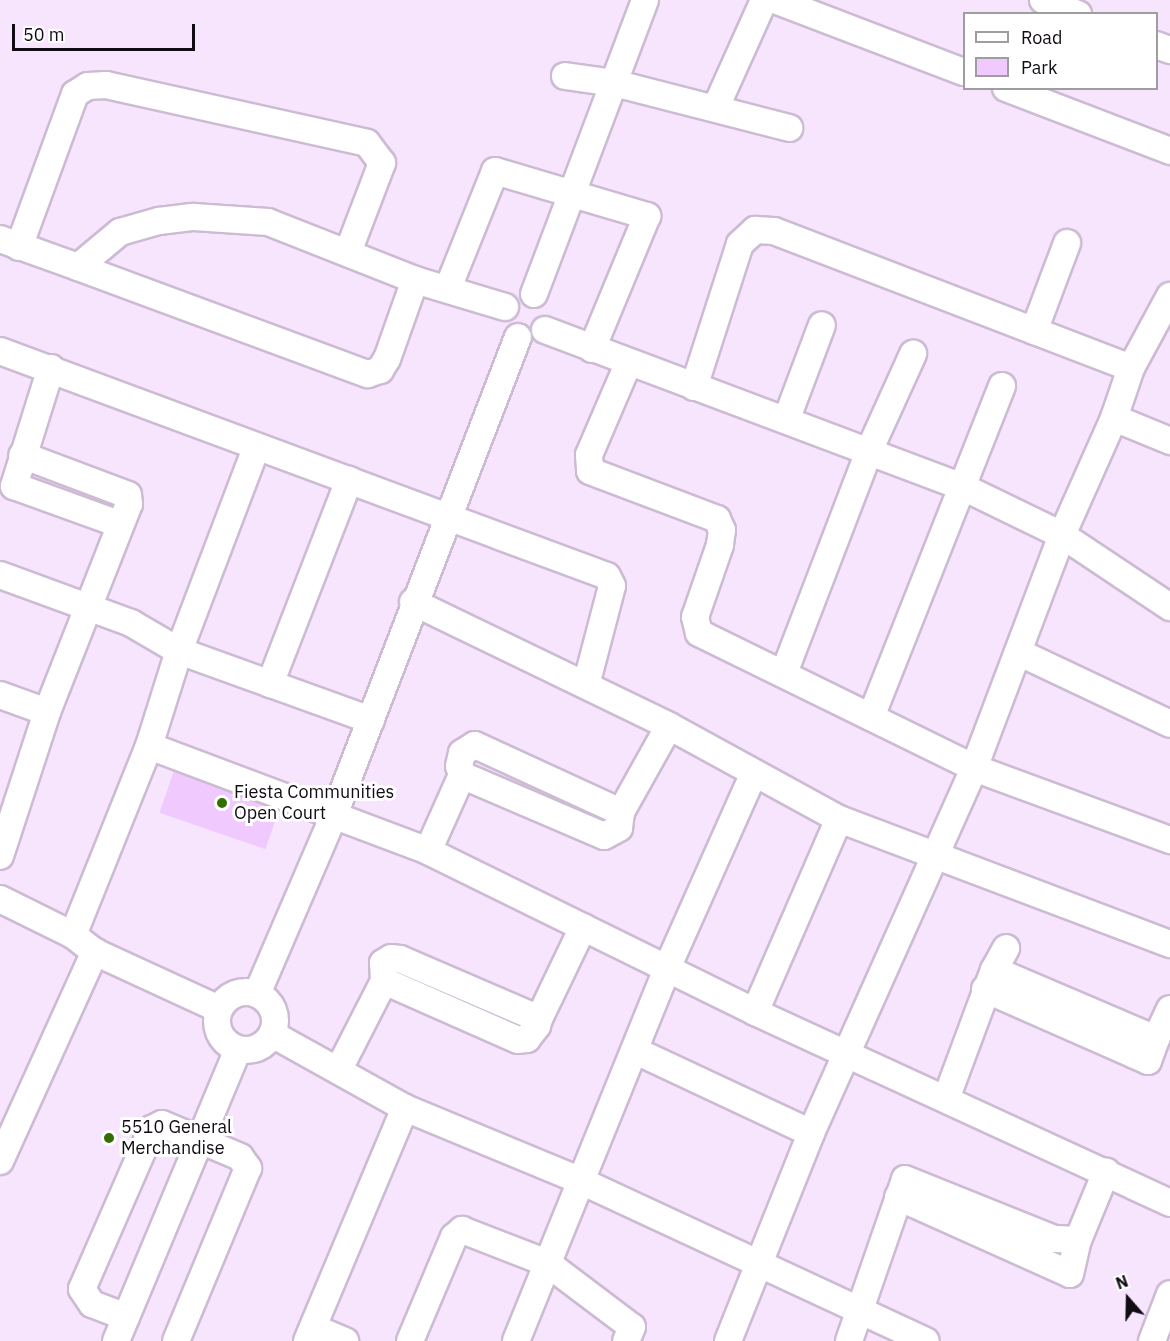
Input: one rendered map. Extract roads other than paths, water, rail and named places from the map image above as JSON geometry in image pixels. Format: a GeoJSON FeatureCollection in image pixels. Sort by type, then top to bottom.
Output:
{"type":"FeatureCollection","features":[{"type":"Feature","properties":{"kind":"street"},"geometry":{"type":"LineString","coordinates":[[534,294],[645,0]]}},
{"type":"Feature","properties":{"kind":"street"},"geometry":{"type":"LineString","coordinates":[[716,107],[764,0]]}},
{"type":"Feature","properties":{"kind":"street"},"geometry":{"type":"LineString","coordinates":[[775,0],[963,72]]}},
{"type":"Feature","properties":{"kind":"street"},"geometry":{"type":"LineString","coordinates":[[1043,0],[1073,12]]}},
{"type":"Feature","properties":{"kind":"street"},"geometry":{"type":"LineString","coordinates":[[565,76],[615,83],[716,107],[789,128]]}},
{"type":"Feature","properties":{"kind":"street"},"geometry":{"type":"LineString","coordinates":[[348,252],[382,163],[367,143],[106,85],[88,86],[75,94],[10,243],[368,374],[380,370],[387,359],[416,280]]}},
{"type":"Feature","properties":{"kind":"street"},"geometry":{"type":"LineString","coordinates":[[1011,90],[1170,151]]}},
{"type":"Feature","properties":{"kind":"street"},"geometry":{"type":"LineString","coordinates":[[448,288],[484,169],[647,216],[592,349]]}},
{"type":"Feature","properties":{"kind":"street"},"geometry":{"type":"LineString","coordinates":[[78,267],[120,232],[159,220],[194,217],[268,222],[416,280],[505,307]]}},
{"type":"Feature","properties":{"kind":"street"},"geometry":{"type":"LineString","coordinates":[[694,387],[740,244],[755,230],[774,231],[1131,368]]}},
{"type":"Feature","properties":{"kind":"street"},"geometry":{"type":"LineString","coordinates":[[1034,331],[1067,243]]}},
{"type":"Feature","properties":{"kind":"street"},"geometry":{"type":"LineString","coordinates":[[534,294],[543,298],[550,312],[545,330],[535,338],[518,338],[504,322],[505,307],[514,296],[534,294]]}},
{"type":"Feature","properties":{"kind":"street"},"geometry":{"type":"LineString","coordinates":[[728,1341],[811,1133],[848,1055],[932,857],[974,768],[1062,535],[1114,418],[1131,368],[1170,296]]}},
{"type":"Feature","properties":{"kind":"street"},"geometry":{"type":"LineString","coordinates":[[787,418],[822,325]]}},
{"type":"Feature","properties":{"kind":"street"},"geometry":{"type":"LineString","coordinates":[[545,330],[628,364],[787,418],[963,487],[1062,535],[1170,607]]}},
{"type":"Feature","properties":{"kind":"street"},"geometry":{"type":"LineString","coordinates":[[257,994],[334,815],[413,602],[518,338]]}},
{"type":"Feature","properties":{"kind":"street"},"geometry":{"type":"LineString","coordinates":[[0,351],[51,368],[256,448],[447,514],[607,576],[612,586],[586,684]]}},
{"type":"Feature","properties":{"kind":"street"},"geometry":{"type":"LineString","coordinates":[[784,673],[870,451],[912,354]]}},
{"type":"Feature","properties":{"kind":"street"},"geometry":{"type":"LineString","coordinates":[[628,364],[589,455],[590,471],[717,519],[722,530],[720,545],[695,617],[699,633],[974,768],[1170,840]]}},
{"type":"Feature","properties":{"kind":"street"},"geometry":{"type":"LineString","coordinates":[[51,368],[14,486],[53,498],[119,524]]}},
{"type":"Feature","properties":{"kind":"street"},"geometry":{"type":"LineString","coordinates":[[871,717],[1002,386]]}},
{"type":"Feature","properties":{"kind":"street"},"geometry":{"type":"LineString","coordinates":[[1114,418],[1170,441]]}},
{"type":"Feature","properties":{"kind":"street"},"geometry":{"type":"LineString","coordinates":[[73,936],[149,746],[179,651],[256,448]]}},
{"type":"Feature","properties":{"kind":"street"},"geometry":{"type":"LineString","coordinates":[[0,856],[8,801],[47,712],[86,606],[129,504],[128,495],[22,455]]}},
{"type":"Feature","properties":{"kind":"street"},"geometry":{"type":"LineString","coordinates":[[270,684],[349,480]]}},
{"type":"Feature","properties":{"kind":"street"},"geometry":{"type":"LineString","coordinates":[[0,575],[130,623],[179,651],[371,720]]}},
{"type":"Feature","properties":{"kind":"street"},"geometry":{"type":"LineString","coordinates":[[413,602],[669,726],[753,775],[839,819],[932,857],[1170,944]]}},
{"type":"Feature","properties":{"kind":"street"},"geometry":{"type":"LineString","coordinates":[[1018,652],[1170,724]]}},
{"type":"Feature","properties":{"kind":"street"},"geometry":{"type":"LineString","coordinates":[[0,695],[47,712]]}},
{"type":"Feature","properties":{"kind":"street"},"geometry":{"type":"LineString","coordinates":[[428,851],[462,775],[459,766],[462,753],[475,746],[621,812],[669,726]]}},
{"type":"Feature","properties":{"kind":"street"},"geometry":{"type":"LineString","coordinates":[[149,746],[428,851],[668,966],[755,1012],[1170,1203]]}},
{"type":"Feature","properties":{"kind":"street"},"geometry":{"type":"LineString","coordinates":[[516,1341],[636,1051],[668,966],[753,775]]}},
{"type":"Feature","properties":{"kind":"street"},"geometry":{"type":"LineString","coordinates":[[755,1012],[839,819]]}},
{"type":"Feature","properties":{"kind":"street"},"geometry":{"type":"LineString","coordinates":[[0,899],[73,936],[95,952],[219,1009]]}},
{"type":"Feature","properties":{"kind":"street"},"geometry":{"type":"LineString","coordinates":[[339,1069],[384,981],[518,1040],[531,1035],[583,927]]}},
{"type":"Feature","properties":{"kind":"street"},"geometry":{"type":"LineString","coordinates":[[0,1161],[95,952]]}},
{"type":"Feature","properties":{"kind":"street"},"geometry":{"type":"LineString","coordinates":[[946,1099],[995,969],[1148,1061],[1170,1009]]}},
{"type":"Feature","properties":{"kind":"street"},"geometry":{"type":"LineString","coordinates":[[241,992],[257,994],[265,999],[275,1016],[272,1034],[259,1047],[238,1049],[228,1045],[220,1034],[219,1009],[226,999],[241,992]]}},
{"type":"Feature","properties":{"kind":"street"},"geometry":{"type":"LineString","coordinates":[[272,1034],[405,1107],[581,1181],[926,1341]]}},
{"type":"Feature","properties":{"kind":"street"},"geometry":{"type":"LineString","coordinates":[[176,1341],[248,1168],[240,1157],[201,1142],[162,1124],[152,1129],[82,1289],[92,1305],[121,1334],[201,1142],[238,1049]]}},
{"type":"Feature","properties":{"kind":"street"},"geometry":{"type":"LineString","coordinates":[[636,1051],[811,1133]]}},
{"type":"Feature","properties":{"kind":"street"},"geometry":{"type":"LineString","coordinates":[[345,1341],[310,1335],[405,1107]]}},
{"type":"Feature","properties":{"kind":"street"},"geometry":{"type":"LineString","coordinates":[[898,1197],[1070,1274],[1078,1240],[1106,1172]]}},
{"type":"Feature","properties":{"kind":"street"},"geometry":{"type":"LineString","coordinates":[[849,1341],[905,1179],[1054,1239],[1078,1240]]}},
{"type":"Feature","properties":{"kind":"street"},"geometry":{"type":"LineString","coordinates":[[410,1341],[458,1231],[466,1230],[548,1263],[632,1327],[626,1341]]}},
{"type":"Feature","properties":{"kind":"street"},"geometry":{"type":"LineString","coordinates":[[1152,1341],[1170,1294]]}},
{"type":"Feature","properties":{"kind":"place","name":"Fiesta Communities Open Court"},"geometry":{"type":"Point","coordinates":[222,803]}},
{"type":"Feature","properties":{"kind":"place","name":"5510 General Merchandise"},"geometry":{"type":"Point","coordinates":[109,1138]}}]}
